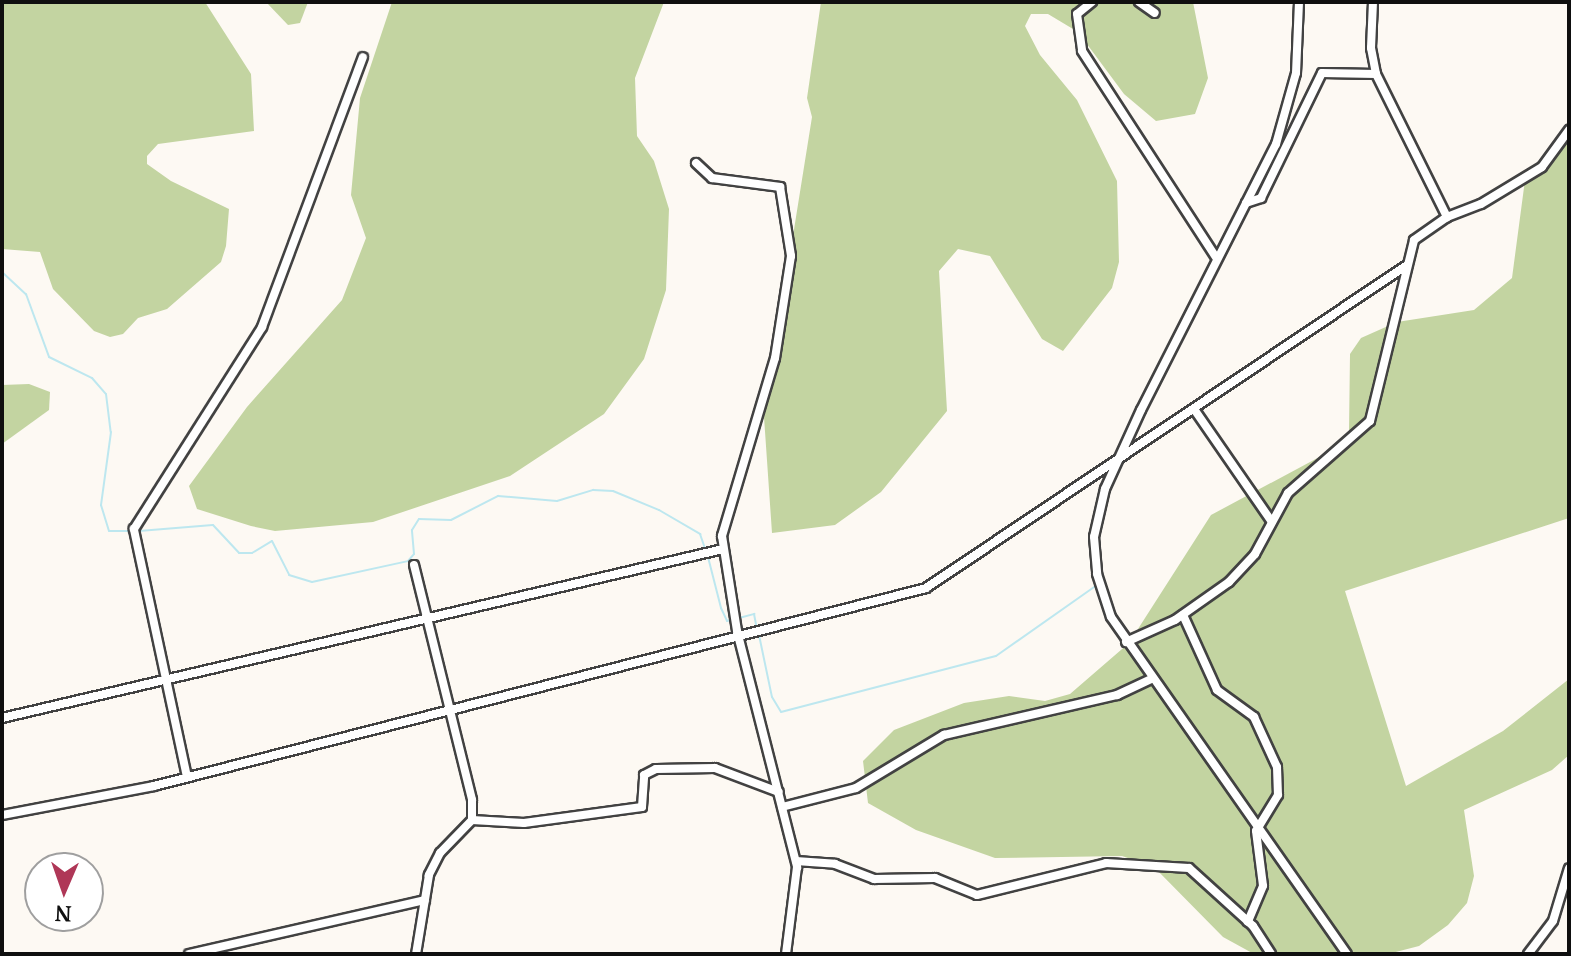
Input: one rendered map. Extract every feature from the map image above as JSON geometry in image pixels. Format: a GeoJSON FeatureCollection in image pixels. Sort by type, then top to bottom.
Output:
{"type":"FeatureCollection","features":[{"type":"Feature","properties":{"kind":"street"},"geometry":{"type":"LineString","coordinates":[[1092,2],[1077,14],[1082,51],[1216,257]]}},
{"type":"Feature","properties":{"kind":"street"},"geometry":{"type":"LineString","coordinates":[[1139,2],[1155,13]]}},
{"type":"Feature","properties":{"kind":"street"},"geometry":{"type":"LineString","coordinates":[[1299,2],[1300,38],[1288,107],[1246,203],[1216,257],[1120,455],[1094,537],[1102,596],[1126,642],[1258,824],[1347,954]]}},
{"type":"Feature","properties":{"kind":"street"},"geometry":{"type":"LineString","coordinates":[[1373,2],[1371,48],[1376,74],[1447,217]]}},
{"type":"Feature","properties":{"kind":"street"},"geometry":{"type":"LineString","coordinates":[[187,777],[134,529],[262,327],[363,57]]}},
{"type":"Feature","properties":{"kind":"street"},"geometry":{"type":"LineString","coordinates":[[1246,203],[1261,198],[1322,73],[1376,74]]}},
{"type":"Feature","properties":{"kind":"street"},"geometry":{"type":"LineString","coordinates":[[1126,642],[1183,615],[1247,565],[1288,493],[1370,421],[1414,240],[1447,217],[1481,204],[1542,167],[1569,130]]}},
{"type":"Feature","properties":{"kind":"street"},"geometry":{"type":"LineString","coordinates":[[696,163],[712,178],[780,187],[791,256],[775,358],[737,470],[722,527],[723,549],[740,637],[796,861],[786,954]]}},
{"type":"Feature","properties":{"kind":"street"},"geometry":{"type":"LineString","coordinates":[[2,815],[187,777],[926,588],[1407,265]]}},
{"type":"Feature","properties":{"kind":"street"},"geometry":{"type":"LineString","coordinates":[[1194,409],[1272,522]]}},
{"type":"Feature","properties":{"kind":"street"},"geometry":{"type":"LineString","coordinates":[[2,718],[723,549]]}},
{"type":"Feature","properties":{"kind":"street"},"geometry":{"type":"LineString","coordinates":[[414,565],[472,800],[472,820],[440,853],[425,900],[416,954]]}},
{"type":"Feature","properties":{"kind":"street"},"geometry":{"type":"LineString","coordinates":[[1183,615],[1217,690],[1254,717],[1277,767],[1278,795],[1258,824],[1255,841],[1263,886],[1248,922]]}},
{"type":"Feature","properties":{"kind":"street"},"geometry":{"type":"LineString","coordinates":[[782,807],[856,788],[944,735],[1117,695],[1152,679]]}},
{"type":"Feature","properties":{"kind":"street"},"geometry":{"type":"LineString","coordinates":[[472,820],[524,823],[642,807],[644,775],[656,769],[715,768],[779,792]]}},
{"type":"Feature","properties":{"kind":"street"},"geometry":{"type":"LineString","coordinates":[[796,861],[835,864],[874,879],[935,878],[977,895],[1106,863],[1189,868],[1248,922],[1271,954]]}},
{"type":"Feature","properties":{"kind":"street"},"geometry":{"type":"LineString","coordinates":[[1528,954],[1553,921],[1565,897],[1569,868]]}},
{"type":"Feature","properties":{"kind":"street"},"geometry":{"type":"LineString","coordinates":[[189,954],[425,900]]}},
{"type":"Feature","properties":{"kind":"green space"},"geometry":{"type":"Polygon","coordinates":[[[2,2],[205,2],[251,74],[254,131],[158,144],[147,156],[147,164],[171,181],[229,209],[226,246],[221,262],[167,309],[138,318],[123,334],[110,337],[94,331],[53,289],[40,252],[2,249],[2,2]]]}},
{"type":"Feature","properties":{"kind":"green space"},"geometry":{"type":"Polygon","coordinates":[[[266,2],[308,2],[300,23],[288,25],[266,2]]]}},
{"type":"Feature","properties":{"kind":"green space"},"geometry":{"type":"Polygon","coordinates":[[[392,2],[664,2],[635,78],[637,136],[654,161],[669,209],[666,290],[644,359],[604,414],[510,476],[373,522],[275,531],[197,509],[189,486],[247,407],[342,300],[366,238],[351,195],[360,98],[392,2]]]}},
{"type":"Feature","properties":{"kind":"green space"},"geometry":{"type":"Polygon","coordinates":[[[821,2],[1193,2],[1208,78],[1195,114],[1156,121],[1124,94],[1078,32],[1048,14],[1031,14],[1025,26],[1040,55],[1077,100],[1117,181],[1119,262],[1112,288],[1063,351],[1042,339],[990,256],[958,249],[939,271],[947,411],[881,492],[835,525],[772,533],[764,417],[812,117],[807,98],[821,2]]]}},
{"type":"Feature","properties":{"kind":"green space"},"geometry":{"type":"Polygon","coordinates":[[[1569,131],[1569,518],[1345,591],[1406,786],[1503,731],[1569,679],[1569,755],[1552,770],[1464,810],[1474,876],[1467,903],[1448,925],[1419,946],[1388,954],[1254,954],[1223,937],[1154,867],[1122,856],[995,858],[916,830],[868,803],[863,761],[894,730],[964,703],[1009,696],[1045,701],[1070,694],[1129,643],[1211,515],[1338,447],[1349,432],[1350,354],[1361,338],[1397,322],[1474,310],[1512,278],[1525,180],[1569,131]]]}},
{"type":"Feature","properties":{"kind":"green space"},"geometry":{"type":"Polygon","coordinates":[[[29,384],[50,392],[49,410],[2,444],[2,385],[29,384]]]}},
{"type":"Feature","properties":{"kind":"waterway"},"geometry":{"type":"LineString","coordinates":[[2,272],[26,294],[49,357],[92,378],[106,394],[111,432],[101,505],[109,531],[132,531]]}},
{"type":"Feature","properties":{"kind":"waterway"},"geometry":{"type":"LineString","coordinates":[[139,531],[213,525],[239,553],[252,553],[272,541],[289,575],[312,582],[408,561],[414,554],[412,530],[419,519],[451,520],[498,496],[557,501],[593,490],[613,491],[659,510],[700,534],[706,551]]}},
{"type":"Feature","properties":{"kind":"waterway"},"geometry":{"type":"LineString","coordinates":[[708,557],[721,608],[727,621],[733,619]]}},
{"type":"Feature","properties":{"kind":"waterway"},"geometry":{"type":"LineString","coordinates":[[759,635],[772,697],[781,712],[996,656],[1097,585]]}},
{"type":"Feature","properties":{"kind":"waterway"},"geometry":{"type":"LineString","coordinates":[[739,618],[754,614],[757,629]]}}]}
